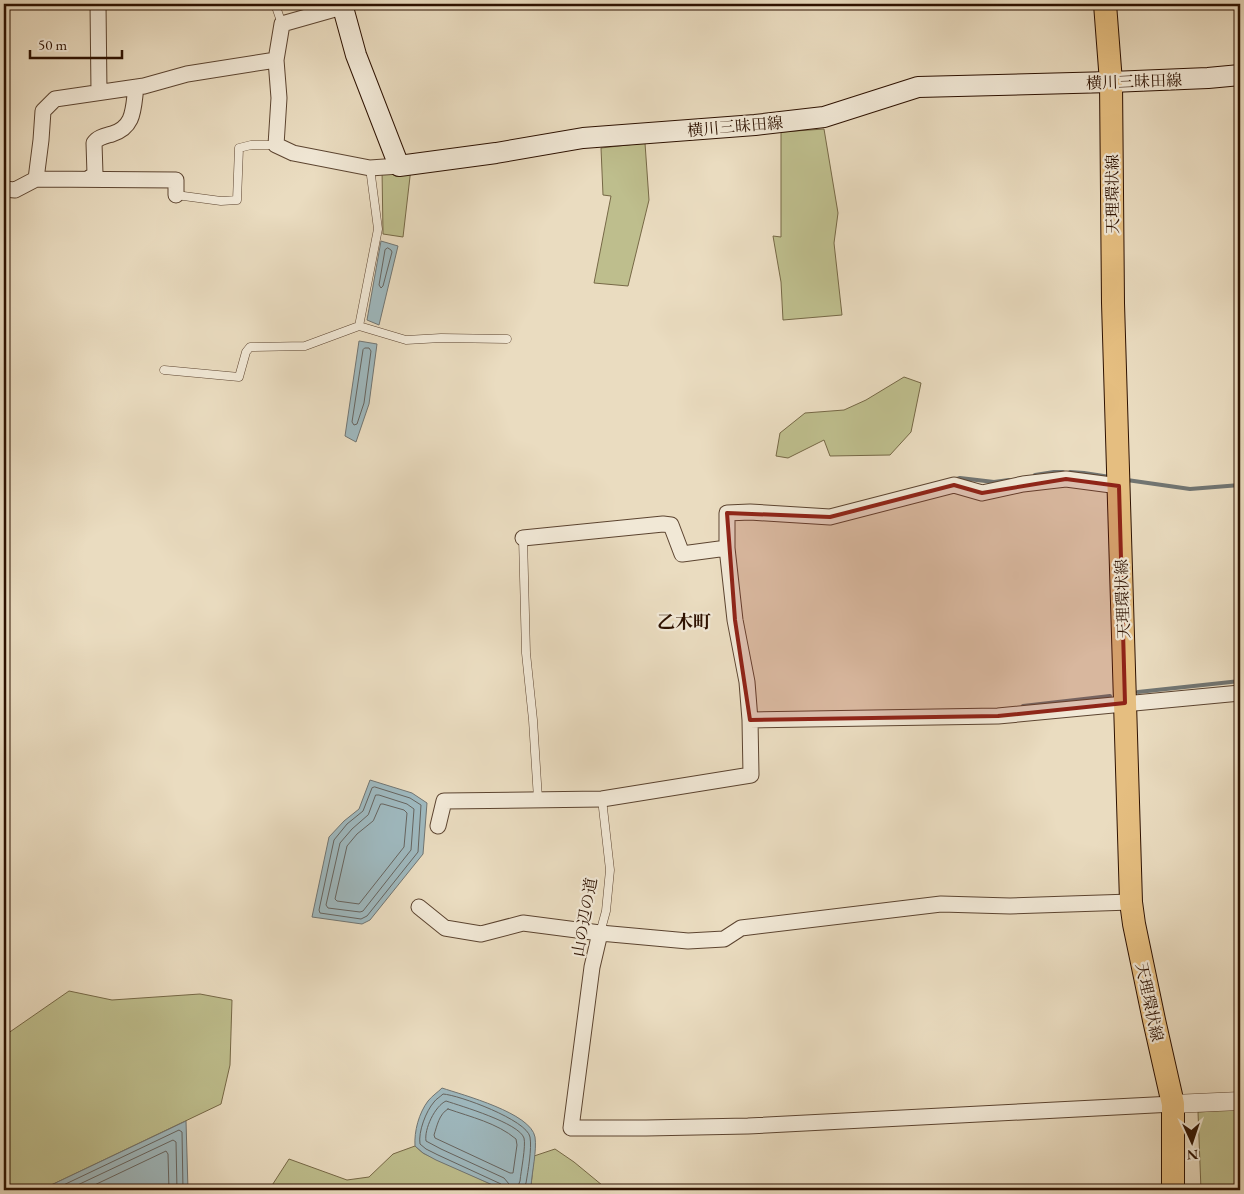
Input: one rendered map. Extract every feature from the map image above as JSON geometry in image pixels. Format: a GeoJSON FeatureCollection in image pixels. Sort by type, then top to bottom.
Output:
{"type":"FeatureCollection","features":[{"type":"Feature","properties":{"kind":"main road","name":"天理環状線"},"geometry":{"type":"LineString","coordinates":[[1105,4],[1111,82],[1113,303],[1131,902],[1172,1104],[1173,1190]]}},
{"type":"Feature","properties":{"kind":"main road"},"geometry":{"type":"LineString","coordinates":[[342,6],[356,55],[399,166]]}},
{"type":"Feature","properties":{"kind":"main road","name":"横川三昧田線"},"geometry":{"type":"LineString","coordinates":[[399,166],[496,153],[583,138],[754,125],[824,117],[918,87],[1111,82],[1240,75]]}},
{"type":"Feature","properties":{"kind":"street"},"geometry":{"type":"LineString","coordinates":[[98,4],[99,92]]}},
{"type":"Feature","properties":{"kind":"street"},"geometry":{"type":"LineString","coordinates":[[342,6],[282,24],[276,60],[279,98],[276,145],[292,152],[370,168],[399,166]]}},
{"type":"Feature","properties":{"kind":"street"},"geometry":{"type":"LineString","coordinates":[[36,179],[43,111],[55,99],[144,86],[187,74],[276,60]]}},
{"type":"Feature","properties":{"kind":"street"},"geometry":{"type":"LineString","coordinates":[[88,179],[95,174],[94,143],[97,139],[120,132],[130,121],[136,87]]}},
{"type":"Feature","properties":{"kind":"street"},"geometry":{"type":"LineString","coordinates":[[4,188],[15,190],[36,179],[176,180],[176,195]]}},
{"type":"Feature","properties":{"kind":"street"},"geometry":{"type":"LineString","coordinates":[[438,826],[444,801],[602,799],[751,775],[747,682],[735,620],[727,548],[727,513],[750,512],[830,517],[954,485],[982,493],[1023,484],[1066,479],[1119,486]]}},
{"type":"Feature","properties":{"kind":"street"},"geometry":{"type":"LineString","coordinates":[[523,538],[663,524],[671,525],[682,554],[727,548]]}},
{"type":"Feature","properties":{"kind":"street"},"geometry":{"type":"LineString","coordinates":[[750,720],[998,716],[1240,693]]}},
{"type":"Feature","properties":{"kind":"street"},"geometry":{"type":"LineString","coordinates":[[419,907],[445,928],[481,934],[523,923],[600,933],[688,941],[724,939],[742,928],[941,904],[1010,906],[1131,902]]}},
{"type":"Feature","properties":{"kind":"street","name":"山の辺の道"},"geometry":{"type":"LineString","coordinates":[[600,933],[592,967],[571,1128],[748,1126],[1172,1104]]}},
{"type":"Feature","properties":{"kind":"street"},"geometry":{"type":"LineString","coordinates":[[1172,1104],[1240,1101]]}},
{"type":"Feature","properties":{"kind":"lane"},"geometry":{"type":"LineString","coordinates":[[275,4],[282,24]]}},
{"type":"Feature","properties":{"kind":"lane"},"geometry":{"type":"LineString","coordinates":[[176,195],[221,201],[237,200],[239,148],[251,145],[276,145]]}},
{"type":"Feature","properties":{"kind":"lane"},"geometry":{"type":"LineString","coordinates":[[359,326],[378,228],[370,168]]}},
{"type":"Feature","properties":{"kind":"lane"},"geometry":{"type":"LineString","coordinates":[[164,370],[239,377],[246,352],[250,347],[305,346],[359,326],[406,340],[441,338],[507,339]]}},
{"type":"Feature","properties":{"kind":"lane"},"geometry":{"type":"LineString","coordinates":[[523,538],[526,653],[538,799]]}},
{"type":"Feature","properties":{"kind":"lane","name":"山の辺の道"},"geometry":{"type":"LineString","coordinates":[[600,933],[606,911],[610,870],[602,799]]}},
{"type":"Feature","properties":{"kind":"highlighted area"},"geometry":{"type":"Polygon","coordinates":[[[1066,479],[1119,486],[1125,703],[998,716],[750,720],[735,620],[727,513],[830,517],[954,485],[982,493],[1066,479]]]}},
{"type":"Feature","properties":{"kind":"green space"},"geometry":{"type":"Polygon","coordinates":[[[824,129],[838,213],[834,243],[842,315],[783,320],[781,282],[773,236],[781,237],[781,132],[824,129]]]}},
{"type":"Feature","properties":{"kind":"green space"},"geometry":{"type":"Polygon","coordinates":[[[645,143],[649,200],[628,286],[594,283],[611,196],[603,195],[601,148],[645,143]]]}},
{"type":"Feature","properties":{"kind":"green space"},"geometry":{"type":"Polygon","coordinates":[[[411,168],[403,237],[383,234],[382,169],[411,168]]]}},
{"type":"Feature","properties":{"kind":"green space"},"geometry":{"type":"Polygon","coordinates":[[[904,377],[921,383],[911,432],[890,455],[830,456],[824,440],[788,458],[776,456],[780,433],[805,413],[844,410],[866,400],[904,377]]]}},
{"type":"Feature","properties":{"kind":"green space"},"geometry":{"type":"Polygon","coordinates":[[[69,991],[112,1000],[200,994],[232,1000],[230,1065],[221,1104],[44,1190],[4,1190],[4,1036],[69,991]]]}},
{"type":"Feature","properties":{"kind":"green space"},"geometry":{"type":"Polygon","coordinates":[[[1240,1109],[1240,1190],[1201,1190],[1198,1112],[1240,1109]]]}},
{"type":"Feature","properties":{"kind":"green space"},"geometry":{"type":"Polygon","coordinates":[[[415,1146],[423,1153],[504,1190],[269,1190],[289,1159],[347,1180],[369,1177],[393,1154],[415,1146]]]}},
{"type":"Feature","properties":{"kind":"green space"},"geometry":{"type":"Polygon","coordinates":[[[555,1149],[608,1190],[527,1190],[531,1186],[534,1156],[555,1149]]]}},
{"type":"Feature","properties":{"kind":"water"},"geometry":{"type":"Polygon","coordinates":[[[381,241],[398,246],[379,325],[367,320],[381,241]]]}},
{"type":"Feature","properties":{"kind":"water"},"geometry":{"type":"Polygon","coordinates":[[[359,341],[377,344],[369,404],[356,442],[345,436],[359,341]]]}},
{"type":"Feature","properties":{"kind":"water"},"geometry":{"type":"Polygon","coordinates":[[[370,780],[412,793],[427,803],[423,854],[370,920],[362,924],[312,917],[329,837],[359,809],[370,780]]]}},
{"type":"Feature","properties":{"kind":"water"},"geometry":{"type":"Polygon","coordinates":[[[442,1088],[495,1106],[522,1120],[531,1128],[535,1137],[535,1148],[531,1186],[527,1190],[504,1190],[436,1160],[415,1146],[416,1128],[422,1111],[430,1099],[442,1088]]]}},
{"type":"Feature","properties":{"kind":"water"},"geometry":{"type":"Polygon","coordinates":[[[186,1121],[188,1190],[44,1190],[47,1187],[186,1121]]]}},
{"type":"Feature","properties":{"kind":"waterway"},"geometry":{"type":"LineString","coordinates":[[1035,475],[1063,472]]}},
{"type":"Feature","properties":{"kind":"waterway"},"geometry":{"type":"LineString","coordinates":[[1070,472],[1110,477]]}},
{"type":"Feature","properties":{"kind":"waterway"},"geometry":{"type":"LineString","coordinates":[[954,480],[960,478],[994,482],[1009,480]]}},
{"type":"Feature","properties":{"kind":"waterway"},"geometry":{"type":"LineString","coordinates":[[1127,480],[1190,489],[1240,485]]}},
{"type":"Feature","properties":{"kind":"waterway"},"geometry":{"type":"LineString","coordinates":[[1138,692],[1240,681]]}},
{"type":"Feature","properties":{"kind":"waterway"},"geometry":{"type":"LineString","coordinates":[[1023,706],[1110,696]]}},
{"type":"Feature","properties":{"kind":"district","name":"乙木町"},"geometry":{"type":"Point","coordinates":[684,622]}}]}
